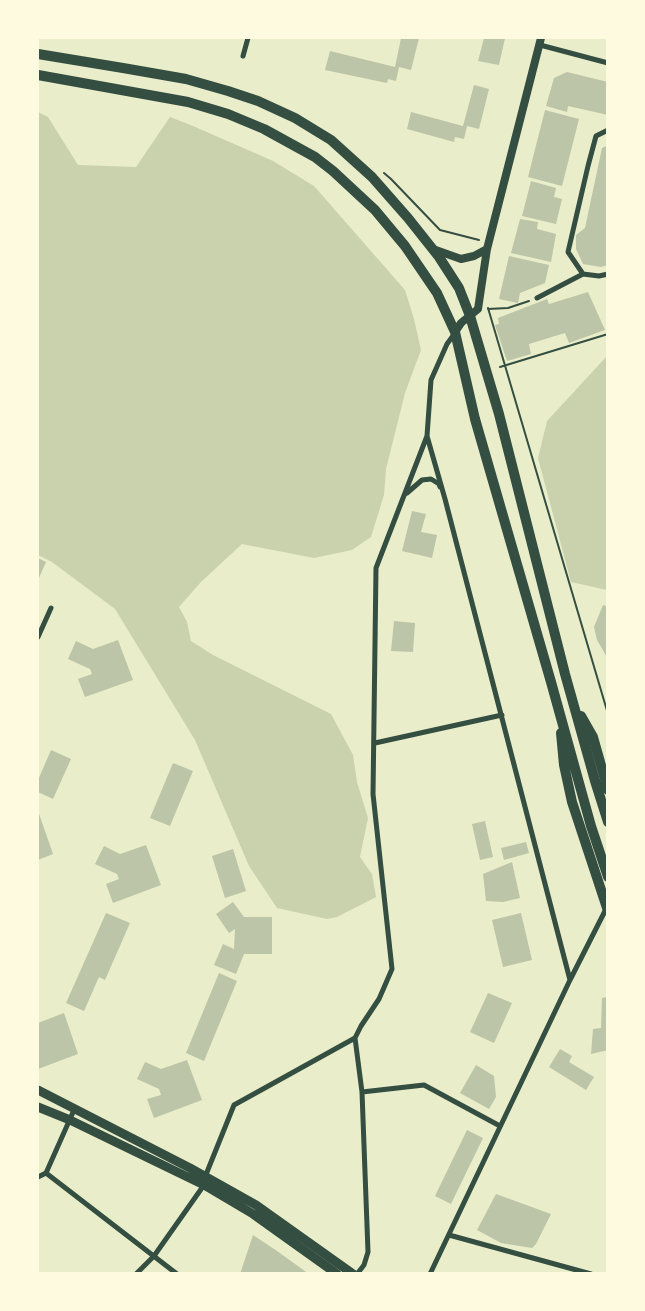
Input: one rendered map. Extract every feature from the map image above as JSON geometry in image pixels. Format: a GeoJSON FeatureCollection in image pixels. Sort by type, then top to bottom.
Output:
{"type":"FeatureCollection","features":[{"type":"Feature","properties":{"kind":"main road"},"geometry":{"type":"LineString","coordinates":[[38,54],[123,68],[228,90],[295,118],[331,140],[365,171],[408,218],[432,248],[474,312],[574,705],[608,822]]}},
{"type":"Feature","properties":{"kind":"main road"},"geometry":{"type":"LineString","coordinates":[[38,74],[188,102],[264,129],[314,157],[333,171],[376,210],[405,246],[437,293],[455,332],[475,419],[591,826],[608,877]]}},
{"type":"Feature","properties":{"kind":"main road"},"geometry":{"type":"LineString","coordinates":[[574,705],[593,737],[608,790]]}},
{"type":"Feature","properties":{"kind":"main road"},"geometry":{"type":"LineString","coordinates":[[560,712],[563,757],[572,802],[607,910]]}},
{"type":"Feature","properties":{"kind":"main road"},"geometry":{"type":"LineString","coordinates":[[38,1090],[205,1181],[336,1274]]}},
{"type":"Feature","properties":{"kind":"main road"},"geometry":{"type":"LineString","coordinates":[[38,1107],[256,1205],[355,1274]]}},
{"type":"Feature","properties":{"kind":"street"},"geometry":{"type":"LineString","coordinates":[[244,56],[248,38]]}},
{"type":"Feature","properties":{"kind":"street"},"geometry":{"type":"LineString","coordinates":[[355,1274],[364,1265],[368,1252],[362,1092],[355,1038],[379,999],[392,969],[373,794],[376,568],[427,436],[430,380],[447,344],[461,323],[474,312],[488,246],[540,41],[608,63]]}},
{"type":"Feature","properties":{"kind":"street"},"geometry":{"type":"LineString","coordinates":[[583,274],[568,252],[596,136],[608,130]]}},
{"type":"Feature","properties":{"kind":"street"},"geometry":{"type":"LineString","coordinates":[[432,248],[461,259],[474,256],[488,246]]}},
{"type":"Feature","properties":{"kind":"street"},"geometry":{"type":"LineString","coordinates":[[537,298],[583,274],[599,276],[608,274]]}},
{"type":"Feature","properties":{"kind":"street"},"geometry":{"type":"LineString","coordinates":[[427,436],[502,715],[570,980]]}},
{"type":"Feature","properties":{"kind":"street"},"geometry":{"type":"LineString","coordinates":[[405,494],[422,480],[431,479],[438,484],[445,499]]}},
{"type":"Feature","properties":{"kind":"street"},"geometry":{"type":"LineString","coordinates":[[38,637],[51,608]]}},
{"type":"Feature","properties":{"kind":"street"},"geometry":{"type":"LineString","coordinates":[[375,743],[502,715]]}},
{"type":"Feature","properties":{"kind":"street"},"geometry":{"type":"LineString","coordinates":[[430,1274],[570,980],[607,910]]}},
{"type":"Feature","properties":{"kind":"street"},"geometry":{"type":"LineString","coordinates":[[136,1274],[154,1256],[205,1181],[234,1105],[355,1038]]}},
{"type":"Feature","properties":{"kind":"street"},"geometry":{"type":"LineString","coordinates":[[362,1092],[424,1085],[500,1126]]}},
{"type":"Feature","properties":{"kind":"street"},"geometry":{"type":"LineString","coordinates":[[38,1177],[46,1174],[74,1110]]}},
{"type":"Feature","properties":{"kind":"street"},"geometry":{"type":"LineString","coordinates":[[46,1174],[177,1274]]}},
{"type":"Feature","properties":{"kind":"street"},"geometry":{"type":"LineString","coordinates":[[449,1235],[591,1274]]}},
{"type":"Feature","properties":{"kind":"path"},"geometry":{"type":"LineString","coordinates":[[384,173],[440,230],[488,246]]}},
{"type":"Feature","properties":{"kind":"path"},"geometry":{"type":"LineString","coordinates":[[474,312],[508,308],[537,298]]}},
{"type":"Feature","properties":{"kind":"path"},"geometry":{"type":"LineString","coordinates":[[488,309],[608,714]]}},
{"type":"Feature","properties":{"kind":"path"},"geometry":{"type":"LineString","coordinates":[[500,366],[608,334]]}},
{"type":"Feature","properties":{"kind":"green space"},"geometry":{"type":"Polygon","coordinates":[[[38,112],[48,117],[78,165],[136,167],[170,117],[273,161],[314,186],[405,290],[421,350],[405,393],[386,469],[384,495],[371,537],[352,550],[314,558],[242,544],[201,582],[179,607],[187,622],[191,641],[213,655],[331,714],[353,755],[357,782],[368,818],[360,857],[372,874],[376,897],[337,917],[327,919],[277,908],[249,866],[195,740],[115,609],[52,562],[38,555],[38,112]]]}},
{"type":"Feature","properties":{"kind":"green space"},"geometry":{"type":"Polygon","coordinates":[[[607,356],[607,590],[571,582],[538,458],[547,421],[607,356]]]}},
{"type":"Feature","properties":{"kind":"building"},"geometry":{"type":"Polygon","coordinates":[[[401,38],[419,38],[411,70],[399,67],[396,81],[388,79],[387,83],[325,70],[330,51],[395,67],[401,38]]]}},
{"type":"Feature","properties":{"kind":"building"},"geometry":{"type":"Polygon","coordinates":[[[484,38],[505,38],[499,65],[478,61],[484,38]]]}},
{"type":"Feature","properties":{"kind":"building"},"geometry":{"type":"Polygon","coordinates":[[[567,72],[608,82],[608,115],[568,106],[567,112],[546,106],[554,78],[567,72]]]}},
{"type":"Feature","properties":{"kind":"building"},"geometry":{"type":"Polygon","coordinates":[[[474,85],[489,89],[479,129],[467,126],[464,139],[455,137],[454,142],[407,129],[411,112],[463,126],[474,85]]]}},
{"type":"Feature","properties":{"kind":"building"},"geometry":{"type":"Polygon","coordinates":[[[545,110],[579,119],[562,186],[528,177],[545,110]]]}},
{"type":"Feature","properties":{"kind":"building"},"geometry":{"type":"Polygon","coordinates":[[[608,145],[608,265],[601,267],[583,264],[576,249],[576,235],[585,228],[602,148],[608,145]]]}},
{"type":"Feature","properties":{"kind":"building"},"geometry":{"type":"Polygon","coordinates":[[[531,181],[556,188],[554,197],[562,199],[556,224],[522,216],[531,181]]]}},
{"type":"Feature","properties":{"kind":"building"},"geometry":{"type":"Polygon","coordinates":[[[520,219],[538,222],[537,229],[556,234],[551,262],[511,253],[520,219]]]}},
{"type":"Feature","properties":{"kind":"building"},"geometry":{"type":"Polygon","coordinates":[[[509,256],[549,265],[545,283],[520,293],[518,303],[499,299],[509,256]]]}},
{"type":"Feature","properties":{"kind":"building"},"geometry":{"type":"Polygon","coordinates":[[[588,292],[605,330],[569,343],[565,333],[529,344],[531,354],[507,361],[495,325],[499,324],[498,318],[547,299],[549,304],[588,292]]]}},
{"type":"Feature","properties":{"kind":"building"},"geometry":{"type":"Polygon","coordinates":[[[412,511],[426,514],[421,532],[437,535],[432,558],[402,551],[412,511]]]}},
{"type":"Feature","properties":{"kind":"building"},"geometry":{"type":"Polygon","coordinates":[[[38,558],[46,562],[38,580],[38,558]]]}},
{"type":"Feature","properties":{"kind":"building"},"geometry":{"type":"Polygon","coordinates":[[[603,605],[608,607],[608,659],[597,640],[594,627],[603,605]]]}},
{"type":"Feature","properties":{"kind":"building"},"geometry":{"type":"Polygon","coordinates":[[[394,621],[415,623],[413,652],[391,651],[394,621]]]}},
{"type":"Feature","properties":{"kind":"building"},"geometry":{"type":"Polygon","coordinates":[[[118,640],[133,680],[85,697],[78,679],[92,674],[90,669],[68,659],[76,641],[93,649],[118,640]]]}},
{"type":"Feature","properties":{"kind":"building"},"geometry":{"type":"Polygon","coordinates":[[[51,750],[71,759],[53,799],[38,792],[38,780],[51,750]]]}},
{"type":"Feature","properties":{"kind":"building"},"geometry":{"type":"Polygon","coordinates":[[[173,763],[193,771],[170,826],[150,818],[173,763]]]}},
{"type":"Feature","properties":{"kind":"building"},"geometry":{"type":"Polygon","coordinates":[[[38,811],[53,854],[38,860],[38,811]]]}},
{"type":"Feature","properties":{"kind":"building"},"geometry":{"type":"Polygon","coordinates":[[[485,821],[493,857],[480,860],[472,824],[485,821]]]}},
{"type":"Feature","properties":{"kind":"building"},"geometry":{"type":"Polygon","coordinates":[[[526,842],[529,853],[504,860],[501,848],[526,842]]]}},
{"type":"Feature","properties":{"kind":"building"},"geometry":{"type":"Polygon","coordinates":[[[146,845],[161,885],[113,903],[106,884],[119,879],[117,874],[95,864],[104,846],[120,854],[146,845]]]}},
{"type":"Feature","properties":{"kind":"building"},"geometry":{"type":"Polygon","coordinates":[[[233,849],[246,891],[225,898],[212,856],[233,849]]]}},
{"type":"Feature","properties":{"kind":"building"},"geometry":{"type":"Polygon","coordinates":[[[512,862],[520,898],[503,902],[486,901],[483,874],[512,862]]]}},
{"type":"Feature","properties":{"kind":"building"},"geometry":{"type":"Polygon","coordinates":[[[233,902],[244,917],[272,917],[272,954],[244,954],[236,974],[214,965],[223,944],[234,949],[235,929],[229,933],[216,914],[233,902]]]}},
{"type":"Feature","properties":{"kind":"building"},"geometry":{"type":"Polygon","coordinates":[[[106,913],[130,923],[105,980],[99,977],[84,1011],[66,1003],[106,913]]]}},
{"type":"Feature","properties":{"kind":"building"},"geometry":{"type":"Polygon","coordinates":[[[521,913],[532,960],[503,967],[492,920],[521,913]]]}},
{"type":"Feature","properties":{"kind":"building"},"geometry":{"type":"Polygon","coordinates":[[[219,973],[237,981],[204,1061],[186,1053],[219,973]]]}},
{"type":"Feature","properties":{"kind":"building"},"geometry":{"type":"Polygon","coordinates":[[[488,993],[512,1003],[494,1043],[470,1032],[488,993]]]}},
{"type":"Feature","properties":{"kind":"building"},"geometry":{"type":"Polygon","coordinates":[[[608,997],[608,1050],[591,1054],[593,1029],[601,1028],[602,998],[608,997]]]}},
{"type":"Feature","properties":{"kind":"building"},"geometry":{"type":"Polygon","coordinates":[[[64,1013],[78,1054],[38,1069],[38,1023],[64,1013]]]}},
{"type":"Feature","properties":{"kind":"building"},"geometry":{"type":"Polygon","coordinates":[[[560,1049],[572,1056],[569,1062],[594,1077],[586,1090],[549,1067],[560,1049]]]}},
{"type":"Feature","properties":{"kind":"building"},"geometry":{"type":"Polygon","coordinates":[[[187,1060],[202,1100],[154,1118],[147,1099],[161,1095],[159,1089],[137,1079],[145,1062],[161,1069],[187,1060]]]}},
{"type":"Feature","properties":{"kind":"building"},"geometry":{"type":"Polygon","coordinates":[[[476,1065],[494,1076],[496,1097],[489,1109],[460,1093],[476,1065]]]}},
{"type":"Feature","properties":{"kind":"building"},"geometry":{"type":"Polygon","coordinates":[[[467,1130],[483,1138],[451,1204],[435,1196],[467,1130]]]}},
{"type":"Feature","properties":{"kind":"building"},"geometry":{"type":"Polygon","coordinates":[[[496,1194],[551,1214],[536,1244],[532,1248],[501,1243],[477,1230],[496,1194]]]}},
{"type":"Feature","properties":{"kind":"building"},"geometry":{"type":"Polygon","coordinates":[[[253,1235],[277,1251],[309,1274],[240,1274],[253,1235]]]}}]}
